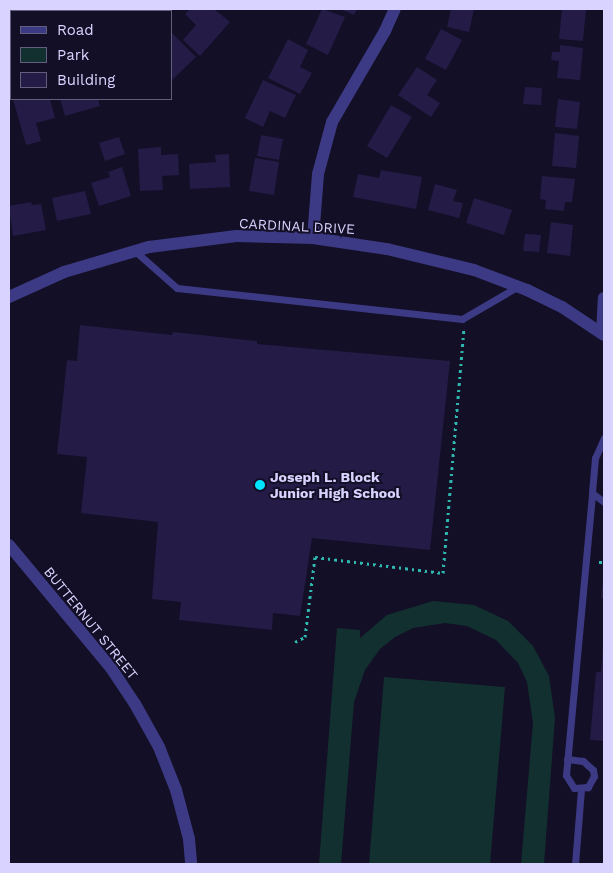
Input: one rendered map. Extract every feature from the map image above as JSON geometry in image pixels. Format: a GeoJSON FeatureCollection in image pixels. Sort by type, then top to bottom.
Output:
{"type":"FeatureCollection","features":[{"type":"Feature","properties":{"kind":"street"},"geometry":{"type":"LineString","coordinates":[[313,238],[318,174],[326,138],[345,98],[386,31],[395,9]]}},
{"type":"Feature","properties":{"kind":"street","name":"CARDINAL DRIVE"},"geometry":{"type":"LineString","coordinates":[[9,297],[64,272],[135,250],[236,236],[313,238],[350,242],[426,257],[517,287],[562,308],[603,334]]}},
{"type":"Feature","properties":{"kind":"street"},"geometry":{"type":"LineString","coordinates":[[603,334],[604,298]]}},
{"type":"Feature","properties":{"kind":"street","name":"BUTTERNUT STREET"},"geometry":{"type":"LineString","coordinates":[[9,545],[111,668],[135,704],[159,747],[176,790],[188,839],[191,864]]}},
{"type":"Feature","properties":{"kind":"lane"},"geometry":{"type":"LineString","coordinates":[[135,250],[177,288],[462,319],[517,287]]}},
{"type":"Feature","properties":{"kind":"lane"},"geometry":{"type":"LineString","coordinates":[[581,789],[568,783],[567,759],[595,458],[604,438]]}},
{"type":"Feature","properties":{"kind":"lane"},"geometry":{"type":"LineString","coordinates":[[592,493],[604,502]]}},
{"type":"Feature","properties":{"kind":"lane"},"geometry":{"type":"LineString","coordinates":[[567,759],[583,761],[593,770],[592,782],[581,789]]}},
{"type":"Feature","properties":{"kind":"lane"},"geometry":{"type":"LineString","coordinates":[[575,864],[581,789]]}},
{"type":"Feature","properties":{"kind":"path"},"geometry":{"type":"LineString","coordinates":[[295,642],[305,637],[315,557],[443,573],[466,334],[462,319]]}},
{"type":"Feature","properties":{"kind":"path"},"geometry":{"type":"LineString","coordinates":[[599,562],[604,562]]}},
{"type":"Feature","properties":{"kind":"green space"},"geometry":{"type":"Polygon","coordinates":[[[433,601],[474,605],[508,621],[533,646],[549,676],[555,718],[544,864],[521,864],[533,723],[527,682],[518,663],[496,640],[467,626],[445,623],[413,628],[395,637],[380,649],[365,670],[354,702],[341,864],[319,864],[337,628],[360,630],[360,638],[387,615],[433,601]]]}},
{"type":"Feature","properties":{"kind":"green space"},"geometry":{"type":"Polygon","coordinates":[[[384,677],[505,687],[490,864],[369,864],[384,677]]]}},
{"type":"Feature","properties":{"kind":"building"},"geometry":{"type":"Polygon","coordinates":[[[190,9],[214,9],[230,22],[200,56],[183,40],[196,25],[185,14],[190,9]]]}},
{"type":"Feature","properties":{"kind":"building"},"geometry":{"type":"Polygon","coordinates":[[[322,9],[345,17],[328,55],[306,44],[322,9]]]}},
{"type":"Feature","properties":{"kind":"building"},"geometry":{"type":"Polygon","coordinates":[[[340,9],[357,9],[354,15],[340,9]]]}},
{"type":"Feature","properties":{"kind":"building"},"geometry":{"type":"Polygon","coordinates":[[[451,9],[474,9],[469,32],[447,27],[451,9]]]}},
{"type":"Feature","properties":{"kind":"building"},"geometry":{"type":"Polygon","coordinates":[[[562,9],[586,9],[583,41],[559,39],[562,9]]]}},
{"type":"Feature","properties":{"kind":"building"},"geometry":{"type":"Polygon","coordinates":[[[441,29],[462,40],[446,70],[425,59],[441,29]]]}},
{"type":"Feature","properties":{"kind":"building"},"geometry":{"type":"Polygon","coordinates":[[[172,33],[196,57],[172,80],[172,33]]]}},
{"type":"Feature","properties":{"kind":"building"},"geometry":{"type":"Polygon","coordinates":[[[288,39],[308,50],[300,67],[312,73],[300,94],[268,78],[288,39]]]}},
{"type":"Feature","properties":{"kind":"building"},"geometry":{"type":"Polygon","coordinates":[[[560,45],[583,48],[580,80],[557,78],[559,61],[551,60],[552,52],[560,52],[560,45]]]}},
{"type":"Feature","properties":{"kind":"building"},"geometry":{"type":"Polygon","coordinates":[[[417,67],[437,80],[427,95],[440,103],[431,117],[398,95],[417,67]]]}},
{"type":"Feature","properties":{"kind":"building"},"geometry":{"type":"Polygon","coordinates":[[[263,80],[296,95],[285,118],[270,111],[263,127],[245,118],[263,80]]]}},
{"type":"Feature","properties":{"kind":"building"},"geometry":{"type":"Polygon","coordinates":[[[525,87],[542,88],[541,105],[523,104],[525,87]]]}},
{"type":"Feature","properties":{"kind":"building"},"geometry":{"type":"Polygon","coordinates":[[[558,99],[580,102],[577,129],[555,127],[558,99]]]}},
{"type":"Feature","properties":{"kind":"building"},"geometry":{"type":"Polygon","coordinates":[[[13,100],[50,100],[55,118],[36,123],[41,141],[26,145],[13,100]]]}},
{"type":"Feature","properties":{"kind":"building"},"geometry":{"type":"Polygon","coordinates":[[[60,100],[98,100],[100,106],[65,116],[60,100]]]}},
{"type":"Feature","properties":{"kind":"building"},"geometry":{"type":"Polygon","coordinates":[[[391,105],[412,117],[387,158],[367,146],[391,105]]]}},
{"type":"Feature","properties":{"kind":"building"},"geometry":{"type":"Polygon","coordinates":[[[555,133],[579,136],[576,168],[552,166],[555,133]]]}},
{"type":"Feature","properties":{"kind":"building"},"geometry":{"type":"Polygon","coordinates":[[[261,135],[283,139],[279,160],[257,156],[261,135]]]}},
{"type":"Feature","properties":{"kind":"building"},"geometry":{"type":"Polygon","coordinates":[[[119,137],[125,154],[105,161],[99,143],[119,137]]]}},
{"type":"Feature","properties":{"kind":"building"},"geometry":{"type":"Polygon","coordinates":[[[161,147],[161,155],[178,154],[179,175],[162,176],[163,190],[140,191],[138,149],[161,147]]]}},
{"type":"Feature","properties":{"kind":"building"},"geometry":{"type":"Polygon","coordinates":[[[229,154],[230,187],[190,189],[189,164],[216,162],[215,155],[229,154]]]}},
{"type":"Feature","properties":{"kind":"building"},"geometry":{"type":"Polygon","coordinates":[[[255,158],[279,162],[274,195],[249,191],[255,158]]]}},
{"type":"Feature","properties":{"kind":"building"},"geometry":{"type":"Polygon","coordinates":[[[122,167],[131,196],[99,206],[91,183],[110,177],[108,172],[122,167]]]}},
{"type":"Feature","properties":{"kind":"building"},"geometry":{"type":"Polygon","coordinates":[[[381,170],[422,177],[416,209],[353,197],[358,174],[379,178],[381,170]]]}},
{"type":"Feature","properties":{"kind":"building"},"geometry":{"type":"Polygon","coordinates":[[[542,176],[575,179],[572,202],[565,202],[564,211],[545,209],[546,200],[540,199],[542,176]]]}},
{"type":"Feature","properties":{"kind":"building"},"geometry":{"type":"Polygon","coordinates":[[[435,184],[457,190],[453,201],[463,203],[459,218],[428,210],[435,184]]]}},
{"type":"Feature","properties":{"kind":"building"},"geometry":{"type":"Polygon","coordinates":[[[85,191],[91,214],[57,221],[52,198],[85,191]]]}},
{"type":"Feature","properties":{"kind":"building"},"geometry":{"type":"Polygon","coordinates":[[[474,198],[512,210],[504,235],[466,223],[474,198]]]}},
{"type":"Feature","properties":{"kind":"building"},"geometry":{"type":"Polygon","coordinates":[[[31,202],[32,205],[41,204],[46,230],[13,236],[9,206],[31,202]]]}},
{"type":"Feature","properties":{"kind":"building"},"geometry":{"type":"Polygon","coordinates":[[[551,222],[573,225],[570,256],[547,253],[551,222]]]}},
{"type":"Feature","properties":{"kind":"building"},"geometry":{"type":"Polygon","coordinates":[[[525,234],[541,235],[539,252],[523,251],[525,234]]]}},
{"type":"Feature","properties":{"kind":"building","name":"Joseph L. Block Junior High School"},"geometry":{"type":"Polygon","coordinates":[[[80,325],[172,335],[173,332],[257,341],[257,344],[450,361],[430,550],[312,538],[300,616],[273,613],[272,630],[179,620],[181,602],[152,599],[158,522],[81,513],[87,457],[57,454],[67,360],[77,361],[80,325]]]}},
{"type":"Feature","properties":{"kind":"building"},"geometry":{"type":"Polygon","coordinates":[[[603,579],[604,598],[601,598],[603,579]]]}},
{"type":"Feature","properties":{"kind":"building"},"geometry":{"type":"Polygon","coordinates":[[[603,645],[604,741],[590,740],[596,672],[601,672],[603,645]]]}},
{"type":"Feature","properties":{"kind":"place","name":"Joseph L. Block Junior High School"},"geometry":{"type":"Point","coordinates":[260,485]}}]}
